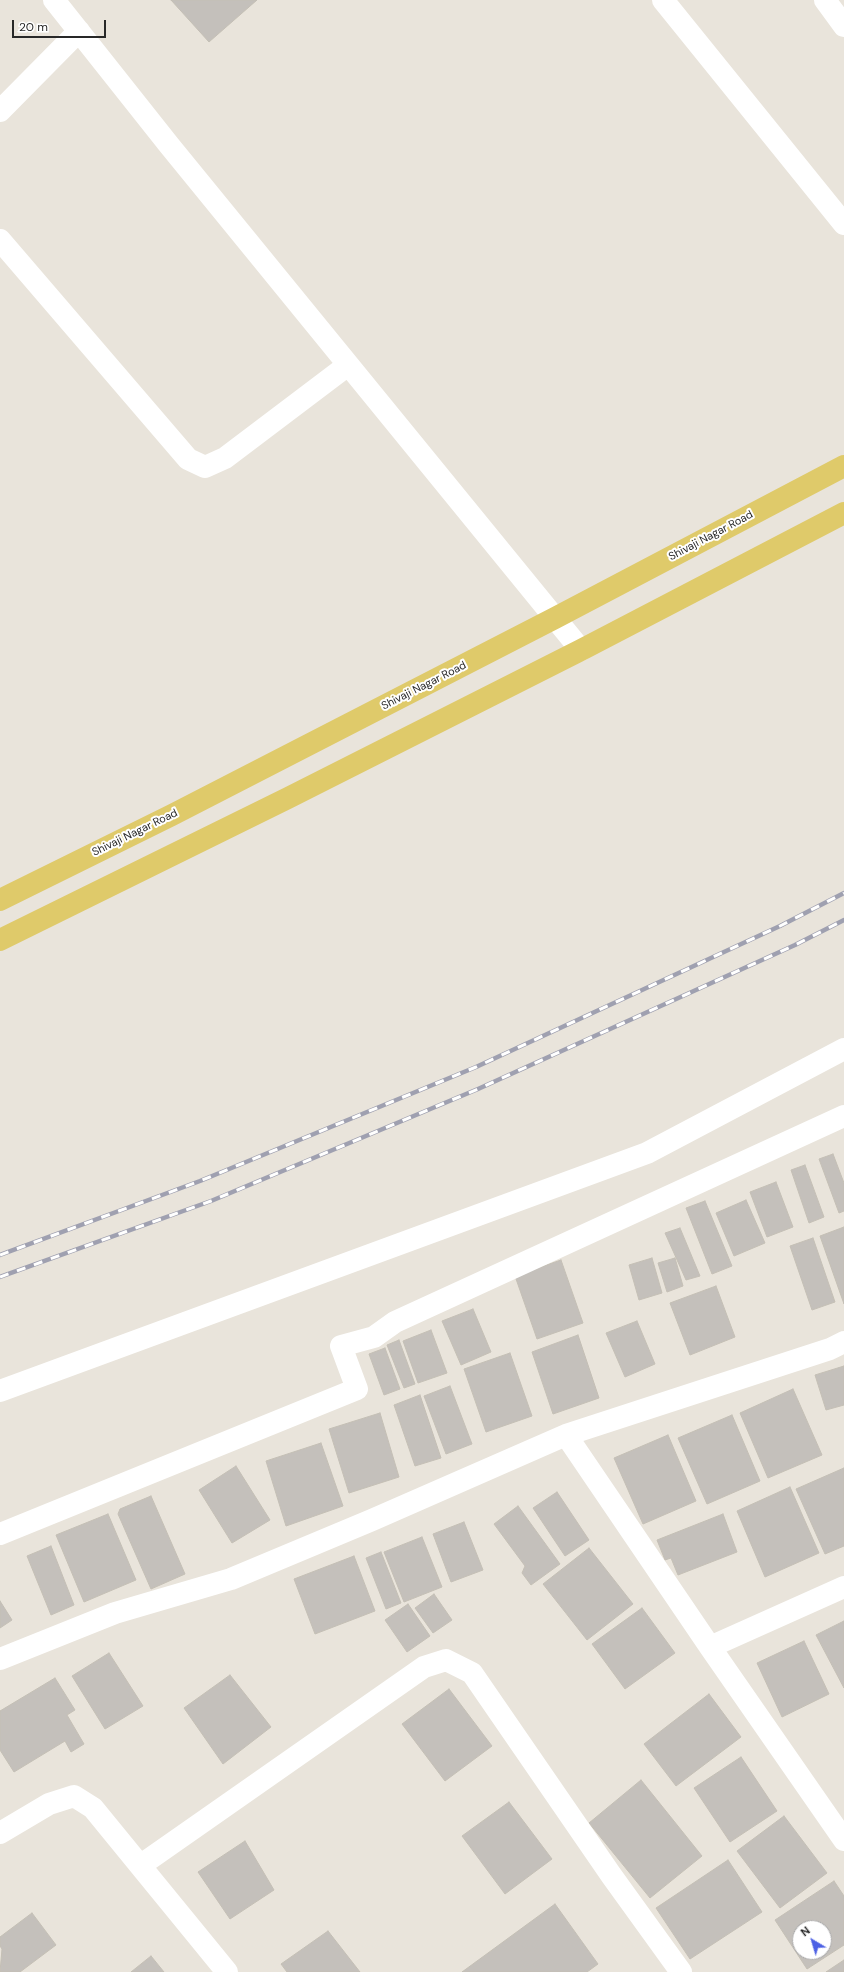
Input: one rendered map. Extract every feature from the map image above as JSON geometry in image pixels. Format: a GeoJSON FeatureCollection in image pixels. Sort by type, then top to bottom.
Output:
{"type":"FeatureCollection","features":[{"type":"Feature","properties":{"kind":"main road","name":"Shivaji Nagar Road"},"geometry":{"type":"LineString","coordinates":[[0,900],[179,812],[555,618],[844,466]]}},
{"type":"Feature","properties":{"kind":"main road"},"geometry":{"type":"LineString","coordinates":[[0,940],[274,805],[581,650],[844,512]]}},
{"type":"Feature","properties":{"kind":"street"},"geometry":{"type":"LineString","coordinates":[[54,0],[348,365],[581,650]]}},
{"type":"Feature","properties":{"kind":"street"},"geometry":{"type":"LineString","coordinates":[[663,0],[844,224]]}},
{"type":"Feature","properties":{"kind":"street"},"geometry":{"type":"LineString","coordinates":[[825,0],[844,26]]}},
{"type":"Feature","properties":{"kind":"street"},"geometry":{"type":"LineString","coordinates":[[0,111],[79,31]]}},
{"type":"Feature","properties":{"kind":"street"},"geometry":{"type":"LineString","coordinates":[[0,240],[188,460],[205,467],[225,458],[348,365]]}},
{"type":"Feature","properties":{"kind":"street"},"geometry":{"type":"LineString","coordinates":[[0,1391],[647,1153],[844,1049]]}},
{"type":"Feature","properties":{"kind":"street"},"geometry":{"type":"LineString","coordinates":[[0,1534],[357,1389],[341,1346],[374,1338],[395,1322],[844,1116]]}},
{"type":"Feature","properties":{"kind":"street"},"geometry":{"type":"LineString","coordinates":[[0,1658],[115,1613],[231,1579],[566,1436],[830,1349],[844,1342]]}},
{"type":"Feature","properties":{"kind":"street"},"geometry":{"type":"LineString","coordinates":[[566,1436],[710,1647],[836,1816],[844,1840]]}},
{"type":"Feature","properties":{"kind":"street"},"geometry":{"type":"LineString","coordinates":[[710,1647],[844,1587]]}},
{"type":"Feature","properties":{"kind":"street"},"geometry":{"type":"LineString","coordinates":[[141,1865],[424,1667],[446,1660],[472,1673],[611,1875],[681,1972]]}},
{"type":"Feature","properties":{"kind":"street"},"geometry":{"type":"LineString","coordinates":[[0,1833],[48,1804],[74,1796],[94,1808],[227,1972]]}},
{"type":"Feature","properties":{"kind":"building"},"geometry":{"type":"Polygon","coordinates":[[[171,0],[257,0],[209,42],[171,0]]]}},
{"type":"Feature","properties":{"kind":"building"},"geometry":{"type":"Polygon","coordinates":[[[833,1154],[844,1183],[844,1211],[839,1213],[819,1159],[833,1154]]]}},
{"type":"Feature","properties":{"kind":"building"},"geometry":{"type":"Polygon","coordinates":[[[805,1165],[824,1217],[809,1223],[791,1170],[805,1165]]]}},
{"type":"Feature","properties":{"kind":"building"},"geometry":{"type":"Polygon","coordinates":[[[776,1182],[793,1227],[767,1237],[750,1192],[776,1182]]]}},
{"type":"Feature","properties":{"kind":"building"},"geometry":{"type":"Polygon","coordinates":[[[746,1200],[765,1243],[734,1256],[716,1213],[746,1200]]]}},
{"type":"Feature","properties":{"kind":"building"},"geometry":{"type":"Polygon","coordinates":[[[705,1201],[732,1266],[712,1274],[686,1208],[705,1201]]]}},
{"type":"Feature","properties":{"kind":"building"},"geometry":{"type":"Polygon","coordinates":[[[844,1227],[844,1304],[820,1236],[844,1227]]]}},
{"type":"Feature","properties":{"kind":"building"},"geometry":{"type":"Polygon","coordinates":[[[680,1228],[700,1276],[686,1280],[665,1233],[680,1228]]]}},
{"type":"Feature","properties":{"kind":"building"},"geometry":{"type":"Polygon","coordinates":[[[813,1238],[835,1302],[812,1310],[790,1246],[813,1238]]]}},
{"type":"Feature","properties":{"kind":"building"},"geometry":{"type":"Polygon","coordinates":[[[652,1258],[662,1293],[639,1300],[629,1265],[652,1258]]]}},
{"type":"Feature","properties":{"kind":"building"},"geometry":{"type":"Polygon","coordinates":[[[675,1258],[683,1286],[667,1292],[658,1263],[675,1258]]]}},
{"type":"Feature","properties":{"kind":"building"},"geometry":{"type":"Polygon","coordinates":[[[561,1260],[583,1323],[537,1339],[515,1276],[561,1260]]]}},
{"type":"Feature","properties":{"kind":"building"},"geometry":{"type":"Polygon","coordinates":[[[716,1286],[735,1337],[690,1355],[670,1303],[716,1286]]]}},
{"type":"Feature","properties":{"kind":"building"},"geometry":{"type":"Polygon","coordinates":[[[473,1309],[491,1352],[461,1365],[442,1321],[473,1309]]]}},
{"type":"Feature","properties":{"kind":"building"},"geometry":{"type":"Polygon","coordinates":[[[637,1321],[655,1364],[625,1377],[606,1333],[637,1321]]]}},
{"type":"Feature","properties":{"kind":"building"},"geometry":{"type":"Polygon","coordinates":[[[431,1330],[447,1373],[418,1383],[403,1341],[431,1330]]]}},
{"type":"Feature","properties":{"kind":"building"},"geometry":{"type":"Polygon","coordinates":[[[578,1335],[599,1398],[553,1414],[532,1352],[578,1335]]]}},
{"type":"Feature","properties":{"kind":"building"},"geometry":{"type":"Polygon","coordinates":[[[399,1340],[415,1384],[404,1388],[387,1345],[399,1340]]]}},
{"type":"Feature","properties":{"kind":"building"},"geometry":{"type":"Polygon","coordinates":[[[385,1348],[400,1389],[384,1395],[369,1354],[385,1348]]]}},
{"type":"Feature","properties":{"kind":"building"},"geometry":{"type":"Polygon","coordinates":[[[510,1353],[532,1416],[486,1432],[464,1369],[510,1353]]]}},
{"type":"Feature","properties":{"kind":"building"},"geometry":{"type":"Polygon","coordinates":[[[844,1366],[844,1405],[826,1410],[815,1375],[844,1366]]]}},
{"type":"Feature","properties":{"kind":"building"},"geometry":{"type":"Polygon","coordinates":[[[450,1386],[472,1444],[446,1454],[424,1396],[450,1386]]]}},
{"type":"Feature","properties":{"kind":"building"},"geometry":{"type":"Polygon","coordinates":[[[793,1389],[822,1455],[768,1478],[740,1413],[793,1389]]]}},
{"type":"Feature","properties":{"kind":"building"},"geometry":{"type":"Polygon","coordinates":[[[420,1395],[441,1458],[415,1466],[394,1405],[420,1395]]]}},
{"type":"Feature","properties":{"kind":"building"},"geometry":{"type":"Polygon","coordinates":[[[380,1413],[399,1477],[349,1493],[329,1429],[380,1413]]]}},
{"type":"Feature","properties":{"kind":"building"},"geometry":{"type":"Polygon","coordinates":[[[732,1415],[760,1481],[707,1504],[678,1438],[732,1415]]]}},
{"type":"Feature","properties":{"kind":"building"},"geometry":{"type":"Polygon","coordinates":[[[668,1435],[696,1501],[643,1524],[614,1458],[668,1435]]]}},
{"type":"Feature","properties":{"kind":"building"},"geometry":{"type":"Polygon","coordinates":[[[321,1443],[343,1506],[286,1526],[266,1461],[321,1443]]]}},
{"type":"Feature","properties":{"kind":"building"},"geometry":{"type":"Polygon","coordinates":[[[236,1466],[270,1520],[232,1543],[199,1490],[236,1466]]]}},
{"type":"Feature","properties":{"kind":"building"},"geometry":{"type":"Polygon","coordinates":[[[844,1468],[844,1546],[825,1554],[796,1489],[844,1468]]]}},
{"type":"Feature","properties":{"kind":"building"},"geometry":{"type":"Polygon","coordinates":[[[790,1487],[819,1553],[765,1577],[737,1511],[790,1487]]]}},
{"type":"Feature","properties":{"kind":"building"},"geometry":{"type":"Polygon","coordinates":[[[557,1492],[589,1540],[565,1556],[533,1508],[557,1492]]]}},
{"type":"Feature","properties":{"kind":"building"},"geometry":{"type":"Polygon","coordinates":[[[151,1496],[185,1574],[151,1589],[118,1514],[120,1509],[151,1496]]]}},
{"type":"Feature","properties":{"kind":"building"},"geometry":{"type":"Polygon","coordinates":[[[518,1506],[560,1564],[531,1585],[522,1573],[525,1566],[494,1524],[518,1506]]]}},
{"type":"Feature","properties":{"kind":"building"},"geometry":{"type":"Polygon","coordinates":[[[108,1514],[136,1580],[84,1602],[56,1535],[108,1514]]]}},
{"type":"Feature","properties":{"kind":"building"},"geometry":{"type":"Polygon","coordinates":[[[723,1514],[737,1552],[678,1575],[671,1558],[665,1560],[657,1540],[723,1514]]]}},
{"type":"Feature","properties":{"kind":"building"},"geometry":{"type":"Polygon","coordinates":[[[464,1522],[483,1570],[451,1582],[433,1534],[464,1522]]]}},
{"type":"Feature","properties":{"kind":"building"},"geometry":{"type":"Polygon","coordinates":[[[422,1537],[442,1587],[404,1602],[384,1552],[422,1537]]]}},
{"type":"Feature","properties":{"kind":"building"},"geometry":{"type":"Polygon","coordinates":[[[51,1546],[74,1605],[51,1615],[27,1556],[51,1546]]]}},
{"type":"Feature","properties":{"kind":"building"},"geometry":{"type":"Polygon","coordinates":[[[589,1548],[633,1604],[587,1640],[543,1584],[589,1548]]]}},
{"type":"Feature","properties":{"kind":"building"},"geometry":{"type":"Polygon","coordinates":[[[381,1552],[401,1603],[386,1609],[366,1558],[381,1552]]]}},
{"type":"Feature","properties":{"kind":"building"},"geometry":{"type":"Polygon","coordinates":[[[354,1556],[375,1611],[315,1634],[294,1579],[354,1556]]]}},
{"type":"Feature","properties":{"kind":"building"},"geometry":{"type":"Polygon","coordinates":[[[434,1594],[452,1620],[433,1633],[415,1608],[434,1594]]]}},
{"type":"Feature","properties":{"kind":"building"},"geometry":{"type":"Polygon","coordinates":[[[0,1601],[12,1620],[0,1628],[0,1601]]]}},
{"type":"Feature","properties":{"kind":"building"},"geometry":{"type":"Polygon","coordinates":[[[408,1604],[430,1636],[407,1652],[385,1620],[408,1604]]]}},
{"type":"Feature","properties":{"kind":"building"},"geometry":{"type":"Polygon","coordinates":[[[642,1608],[675,1653],[625,1689],[592,1644],[642,1608]]]}},
{"type":"Feature","properties":{"kind":"building"},"geometry":{"type":"Polygon","coordinates":[[[844,1621],[844,1688],[816,1635],[844,1621]]]}},
{"type":"Feature","properties":{"kind":"building"},"geometry":{"type":"Polygon","coordinates":[[[804,1641],[829,1694],[782,1717],[757,1663],[804,1641]]]}},
{"type":"Feature","properties":{"kind":"building"},"geometry":{"type":"Polygon","coordinates":[[[109,1653],[143,1706],[105,1729],[72,1676],[109,1653]]]}},
{"type":"Feature","properties":{"kind":"building"},"geometry":{"type":"Polygon","coordinates":[[[230,1675],[271,1727],[223,1764],[184,1708],[230,1675]]]}},
{"type":"Feature","properties":{"kind":"building"},"geometry":{"type":"Polygon","coordinates":[[[55,1678],[75,1710],[67,1715],[84,1744],[71,1752],[65,1741],[14,1772],[0,1750],[0,1711],[55,1678]]]}},
{"type":"Feature","properties":{"kind":"building"},"geometry":{"type":"Polygon","coordinates":[[[449,1689],[492,1746],[445,1781],[402,1724],[449,1689]]]}},
{"type":"Feature","properties":{"kind":"building"},"geometry":{"type":"Polygon","coordinates":[[[709,1694],[741,1737],[676,1786],[644,1744],[709,1694]]]}},
{"type":"Feature","properties":{"kind":"building"},"geometry":{"type":"Polygon","coordinates":[[[741,1757],[777,1811],[730,1842],[694,1788],[741,1757]]]}},
{"type":"Feature","properties":{"kind":"building"},"geometry":{"type":"Polygon","coordinates":[[[641,1780],[702,1856],[650,1898],[589,1823],[641,1780]]]}},
{"type":"Feature","properties":{"kind":"building"},"geometry":{"type":"Polygon","coordinates":[[[509,1802],[552,1859],[505,1894],[462,1836],[509,1802]]]}},
{"type":"Feature","properties":{"kind":"building"},"geometry":{"type":"Polygon","coordinates":[[[784,1816],[827,1873],[780,1908],[737,1851],[784,1816]]]}},
{"type":"Feature","properties":{"kind":"building"},"geometry":{"type":"Polygon","coordinates":[[[245,1841],[274,1890],[230,1919],[198,1872],[245,1841]]]}},
{"type":"Feature","properties":{"kind":"building"},"geometry":{"type":"Polygon","coordinates":[[[728,1860],[762,1912],[690,1959],[656,1908],[728,1860]]]}},
{"type":"Feature","properties":{"kind":"building"},"geometry":{"type":"Polygon","coordinates":[[[834,1881],[844,1896],[844,1945],[832,1953],[832,1920],[792,1920],[792,1946],[775,1920],[834,1881]]]}},
{"type":"Feature","properties":{"kind":"building"},"geometry":{"type":"Polygon","coordinates":[[[555,1904],[598,1964],[587,1972],[462,1972],[555,1904]]]}},
{"type":"Feature","properties":{"kind":"building"},"geometry":{"type":"Polygon","coordinates":[[[32,1913],[56,1945],[20,1972],[0,1972],[2,1949],[0,1946],[0,1937],[32,1913]]]}},
{"type":"Feature","properties":{"kind":"building"},"geometry":{"type":"Polygon","coordinates":[[[328,1931],[360,1972],[287,1972],[281,1964],[328,1931]]]}},
{"type":"Feature","properties":{"kind":"building"},"geometry":{"type":"Polygon","coordinates":[[[151,1956],[164,1972],[131,1972],[151,1956]]]}},
{"type":"Feature","properties":{"kind":"building"},"geometry":{"type":"Polygon","coordinates":[[[801,1960],[821,1960],[807,1969],[801,1960]]]}},
{"type":"Feature","properties":{"kind":"building"},"geometry":{"type":"Polygon","coordinates":[[[844,1960],[844,1972],[826,1972],[844,1960]]]}},
{"type":"Feature","properties":{"kind":"railway"},"geometry":{"type":"LineString","coordinates":[[0,1255],[200,1181],[476,1067],[780,926],[844,893]]}},
{"type":"Feature","properties":{"kind":"railway"},"geometry":{"type":"LineString","coordinates":[[0,1277],[211,1201],[478,1089],[795,945],[844,920]]}}]}
